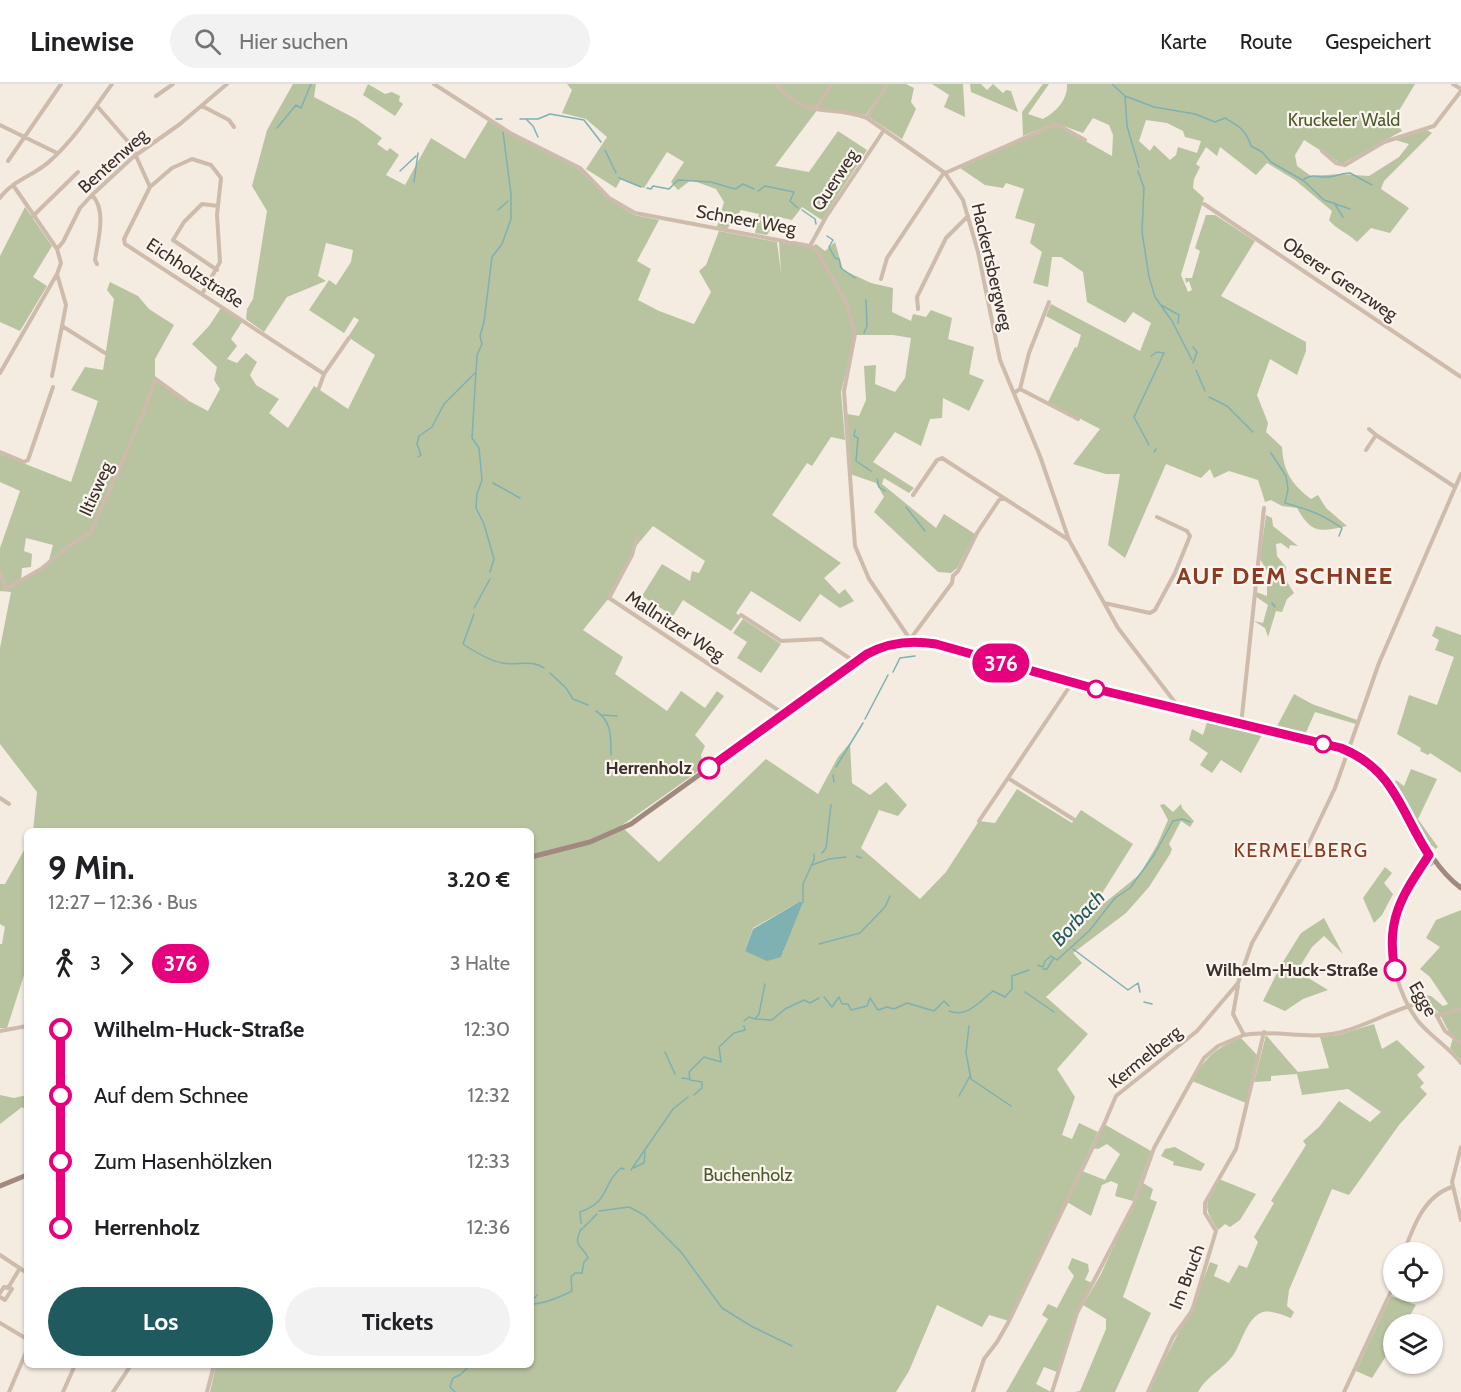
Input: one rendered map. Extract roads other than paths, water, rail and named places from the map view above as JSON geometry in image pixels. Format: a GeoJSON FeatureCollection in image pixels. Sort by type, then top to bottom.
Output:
{"type":"FeatureCollection","features":[{"type":"Feature","properties":{"kind":"main road"},"geometry":{"type":"LineString","coordinates":[[534,856],[590,842],[631,824],[855,662],[881,648],[911,640],[936,644],[1072,683],[1349,751],[1371,765],[1393,789],[1429,855],[1461,888]]}},
{"type":"Feature","properties":{"kind":"main road"},"geometry":{"type":"LineString","coordinates":[[0,1186],[24,1176]]}},
{"type":"Feature","properties":{"kind":"street"},"geometry":{"type":"LineString","coordinates":[[8,161],[61,84]]}},
{"type":"Feature","properties":{"kind":"street"},"geometry":{"type":"LineString","coordinates":[[0,198],[8,188],[47,163],[57,153],[97,106],[112,84]]}},
{"type":"Feature","properties":{"kind":"street"},"geometry":{"type":"LineString","coordinates":[[156,96],[173,84]]}},
{"type":"Feature","properties":{"kind":"street","name":"Bentenweg"},"geometry":{"type":"LineString","coordinates":[[57,249],[92,195],[227,84]]}},
{"type":"Feature","properties":{"kind":"street","name":"Schneer Weg"},"geometry":{"type":"LineString","coordinates":[[434,84],[510,132],[573,163],[609,198],[635,213],[810,246],[824,261],[847,304],[855,334],[844,392],[855,546],[869,579],[911,640]]}},
{"type":"Feature","properties":{"kind":"street","name":"Hackertsbergweg"},"geometry":{"type":"LineString","coordinates":[[776,84],[791,101],[814,109],[857,114],[867,118],[945,173],[958,192],[968,216],[997,350],[1069,540],[1125,639],[1152,671],[1177,705],[1177,709]]}},
{"type":"Feature","properties":{"kind":"street"},"geometry":{"type":"LineString","coordinates":[[814,109],[832,84]]}},
{"type":"Feature","properties":{"kind":"street"},"geometry":{"type":"LineString","coordinates":[[867,118],[887,84]]}},
{"type":"Feature","properties":{"kind":"street"},"geometry":{"type":"LineString","coordinates":[[1322,151],[1336,163],[1345,165],[1384,142],[1434,126],[1461,90],[1453,84]]}},
{"type":"Feature","properties":{"kind":"street"},"geometry":{"type":"LineString","coordinates":[[97,106],[124,136],[137,156],[150,187],[172,168],[192,159],[198,159],[211,165],[221,178],[218,206],[220,262],[202,294]]}},
{"type":"Feature","properties":{"kind":"street"},"geometry":{"type":"LineString","coordinates":[[202,106],[229,120],[234,127]]}},
{"type":"Feature","properties":{"kind":"street"},"geometry":{"type":"LineString","coordinates":[[881,279],[887,258],[945,173],[1056,124],[1085,140]]}},
{"type":"Feature","properties":{"kind":"street"},"geometry":{"type":"LineString","coordinates":[[0,125],[57,153]]}},
{"type":"Feature","properties":{"kind":"street","name":"Querweg"},"geometry":{"type":"LineString","coordinates":[[810,246],[826,217],[884,130]]}},
{"type":"Feature","properties":{"kind":"street"},"geometry":{"type":"LineString","coordinates":[[33,216],[78,172]]}},
{"type":"Feature","properties":{"kind":"street"},"geometry":{"type":"LineString","coordinates":[[0,185],[8,188]]}},
{"type":"Feature","properties":{"kind":"street"},"geometry":{"type":"LineString","coordinates":[[0,373],[57,274],[61,263],[57,249],[13,185]]}},
{"type":"Feature","properties":{"kind":"street","name":"Eichholzstraße"},"geometry":{"type":"LineString","coordinates":[[150,187],[124,242],[324,374]]}},
{"type":"Feature","properties":{"kind":"street"},"geometry":{"type":"LineString","coordinates":[[92,195],[99,205],[100,215],[95,260],[97,264]]}},
{"type":"Feature","properties":{"kind":"street"},"geometry":{"type":"LineString","coordinates":[[217,270],[173,240],[184,222],[202,204],[218,206]]}},
{"type":"Feature","properties":{"kind":"street","name":"Oberer Grenzweg"},"geometry":{"type":"LineString","coordinates":[[1204,204],[1461,376]]}},
{"type":"Feature","properties":{"kind":"street"},"geometry":{"type":"LineString","coordinates":[[918,309],[917,297],[946,238],[968,216]]}},
{"type":"Feature","properties":{"kind":"street"},"geometry":{"type":"LineString","coordinates":[[52,376],[66,305],[57,274]]}},
{"type":"Feature","properties":{"kind":"street","name":"Hackertsbergweg"},"geometry":{"type":"LineString","coordinates":[[1020,389],[1049,302]]}},
{"type":"Feature","properties":{"kind":"street"},"geometry":{"type":"LineString","coordinates":[[62,326],[105,353]]}},
{"type":"Feature","properties":{"kind":"street"},"geometry":{"type":"LineString","coordinates":[[319,388],[324,374],[349,338]]}},
{"type":"Feature","properties":{"kind":"street","name":"Iltisweg"},"geometry":{"type":"LineString","coordinates":[[0,572],[6,589],[41,569],[69,546],[91,532],[145,409],[155,379],[186,401]]}},
{"type":"Feature","properties":{"kind":"street"},"geometry":{"type":"LineString","coordinates":[[0,452],[24,462],[28,460],[53,387]]}},
{"type":"Feature","properties":{"kind":"street"},"geometry":{"type":"LineString","coordinates":[[1014,393],[1020,389],[1078,419]]}},
{"type":"Feature","properties":{"kind":"street"},"geometry":{"type":"LineString","coordinates":[[1369,429],[1455,487]]}},
{"type":"Feature","properties":{"kind":"street"},"geometry":{"type":"LineString","coordinates":[[1366,450],[1376,435]]}},
{"type":"Feature","properties":{"kind":"street","name":"Hackertsbergweg"},"geometry":{"type":"LineString","coordinates":[[913,495],[937,459],[942,458],[1069,540]]}},
{"type":"Feature","properties":{"kind":"street"},"geometry":{"type":"LineString","coordinates":[[1349,751],[1379,663],[1461,474]]}},
{"type":"Feature","properties":{"kind":"street"},"geometry":{"type":"LineString","coordinates":[[911,640],[952,583],[952,576],[958,571],[999,500],[1004,498]]}},
{"type":"Feature","properties":{"kind":"street"},"geometry":{"type":"LineString","coordinates":[[1241,724],[1264,508]]}},
{"type":"Feature","properties":{"kind":"street"},"geometry":{"type":"LineString","coordinates":[[1104,602],[1150,613],[1154,611],[1172,580],[1190,536],[1187,531],[1157,517]]}},
{"type":"Feature","properties":{"kind":"street","name":"Mallnitzer Weg"},"geometry":{"type":"LineString","coordinates":[[637,536],[632,555],[609,598],[784,714]]}},
{"type":"Feature","properties":{"kind":"street"},"geometry":{"type":"LineString","coordinates":[[741,615],[781,641],[821,639],[855,662]]}},
{"type":"Feature","properties":{"kind":"street"},"geometry":{"type":"LineString","coordinates":[[979,821],[1072,683]]}},
{"type":"Feature","properties":{"kind":"street","name":"Kermelberg"},"geometry":{"type":"LineString","coordinates":[[973,1392],[981,1365],[998,1342],[1014,1311],[1105,1122],[1112,1101],[1197,1031],[1238,983],[1252,943],[1306,849],[1349,751]]}},
{"type":"Feature","properties":{"kind":"street"},"geometry":{"type":"LineString","coordinates":[[1008,778],[1073,819]]}},
{"type":"Feature","properties":{"kind":"street"},"geometry":{"type":"LineString","coordinates":[[0,798],[9,804]]}},
{"type":"Feature","properties":{"kind":"street","name":"Egge"},"geometry":{"type":"LineString","coordinates":[[1429,855],[1399,906],[1390,941],[1395,970],[1408,1007],[1422,1026],[1461,1063]]}},
{"type":"Feature","properties":{"kind":"street","name":"Egge"},"geometry":{"type":"LineString","coordinates":[[1422,869],[1434,862]]}},
{"type":"Feature","properties":{"kind":"street"},"geometry":{"type":"LineString","coordinates":[[1238,983],[1233,1010],[1235,1021],[1244,1035]]}},
{"type":"Feature","properties":{"kind":"street"},"geometry":{"type":"LineString","coordinates":[[1053,1392],[1077,1313],[1134,1204],[1154,1148],[1204,1058],[1218,1046],[1244,1035],[1264,1032],[1311,1035],[1338,1033],[1365,1025],[1408,1007],[1427,1004],[1439,1015],[1445,1031],[1461,1043]]}},
{"type":"Feature","properties":{"kind":"street"},"geometry":{"type":"LineString","coordinates":[[1439,1015],[1461,1009]]}},
{"type":"Feature","properties":{"kind":"street"},"geometry":{"type":"LineString","coordinates":[[0,1031],[24,1027]]}},
{"type":"Feature","properties":{"kind":"street","name":"Im Bruch"},"geometry":{"type":"LineString","coordinates":[[1148,1392],[1173,1337],[1192,1311],[1210,1258],[1216,1231],[1205,1213],[1205,1203],[1236,1149],[1264,1032]]}},
{"type":"Feature","properties":{"kind":"street"},"geometry":{"type":"LineString","coordinates":[[1461,1147],[1452,1174],[1452,1187],[1461,1220]]}},
{"type":"Feature","properties":{"kind":"street"},"geometry":{"type":"LineString","coordinates":[[1408,1242],[1421,1213],[1437,1193],[1452,1187]]}},
{"type":"Feature","properties":{"kind":"street"},"geometry":{"type":"LineString","coordinates":[[0,1255],[24,1271]]}},
{"type":"Feature","properties":{"kind":"street"},"geometry":{"type":"LineString","coordinates":[[8,1287],[12,1289],[5,1300],[0,1295],[20,1268]]}},
{"type":"Feature","properties":{"kind":"street"},"geometry":{"type":"LineString","coordinates":[[1344,1392],[1386,1302]]}},
{"type":"Feature","properties":{"kind":"street"},"geometry":{"type":"LineString","coordinates":[[0,1323],[24,1337]]}},
{"type":"Feature","properties":{"kind":"street"},"geometry":{"type":"LineString","coordinates":[[9,1392],[24,1357]]}},
{"type":"Feature","properties":{"kind":"street"},"geometry":{"type":"LineString","coordinates":[[63,1392],[74,1368]]}},
{"type":"Feature","properties":{"kind":"street"},"geometry":{"type":"LineString","coordinates":[[113,1392],[129,1368]]}},
{"type":"Feature","properties":{"kind":"street"},"geometry":{"type":"LineString","coordinates":[[207,1392],[213,1368]]}},
{"type":"Feature","properties":{"kind":"water"},"geometry":{"type":"Polygon","coordinates":[[[799,902],[803,902],[781,957],[767,961],[745,951],[753,929],[799,902]]]}},
{"type":"Feature","properties":{"kind":"waterway"},"geometry":{"type":"LineString","coordinates":[[277,128],[296,105],[301,108],[311,84]]}},
{"type":"Feature","properties":{"kind":"waterway"},"geometry":{"type":"LineString","coordinates":[[1112,84],[1125,96],[1127,126],[1139,167]]}},
{"type":"Feature","properties":{"kind":"waterway"},"geometry":{"type":"LineString","coordinates":[[1125,96],[1154,107],[1195,114],[1215,122],[1225,118],[1241,128],[1247,135],[1251,146],[1262,152],[1271,162],[1304,181],[1324,200],[1350,209]]}},
{"type":"Feature","properties":{"kind":"waterway"},"geometry":{"type":"LineString","coordinates":[[520,119],[538,119],[550,114],[584,120],[601,142]]}},
{"type":"Feature","properties":{"kind":"waterway"},"geometry":{"type":"LineString","coordinates":[[496,119],[502,119]]}},
{"type":"Feature","properties":{"kind":"waterway"},"geometry":{"type":"LineString","coordinates":[[527,120],[538,137]]}},
{"type":"Feature","properties":{"kind":"waterway"},"geometry":{"type":"LineString","coordinates":[[490,572],[494,559],[484,524],[476,508],[477,494],[482,480],[479,448],[472,438],[477,355],[482,344],[480,336],[484,322],[492,257],[502,244],[511,219],[511,194],[503,132]]}},
{"type":"Feature","properties":{"kind":"waterway"},"geometry":{"type":"LineString","coordinates":[[605,150],[616,173]]}},
{"type":"Feature","properties":{"kind":"waterway"},"geometry":{"type":"LineString","coordinates":[[414,182],[418,153]]}},
{"type":"Feature","properties":{"kind":"waterway"},"geometry":{"type":"LineString","coordinates":[[400,171],[416,156]]}},
{"type":"Feature","properties":{"kind":"waterway"},"geometry":{"type":"LineString","coordinates":[[1138,171],[1144,188],[1142,232],[1149,277],[1155,297],[1172,321],[1192,360]]}},
{"type":"Feature","properties":{"kind":"waterway"},"geometry":{"type":"LineString","coordinates":[[1304,179],[1311,176],[1329,177],[1350,173],[1372,185]]}},
{"type":"Feature","properties":{"kind":"waterway"},"geometry":{"type":"LineString","coordinates":[[619,178],[641,187]]}},
{"type":"Feature","properties":{"kind":"waterway"},"geometry":{"type":"LineString","coordinates":[[647,188],[651,189],[653,186],[669,189],[678,180],[711,182],[735,189],[743,184],[754,189]]}},
{"type":"Feature","properties":{"kind":"waterway"},"geometry":{"type":"LineString","coordinates":[[758,191],[765,186],[794,192],[790,201],[798,208]]}},
{"type":"Feature","properties":{"kind":"waterway"},"geometry":{"type":"LineString","coordinates":[[498,210],[508,201]]}},
{"type":"Feature","properties":{"kind":"waterway"},"geometry":{"type":"LineString","coordinates":[[1334,203],[1343,217]]}},
{"type":"Feature","properties":{"kind":"waterway"},"geometry":{"type":"LineString","coordinates":[[802,210],[815,219],[816,224]]}},
{"type":"Feature","properties":{"kind":"waterway"},"geometry":{"type":"LineString","coordinates":[[827,236],[833,240],[829,247],[835,258],[839,259],[841,268],[855,278]]}},
{"type":"Feature","properties":{"kind":"waterway"},"geometry":{"type":"LineString","coordinates":[[864,333],[867,326],[866,300]]}},
{"type":"Feature","properties":{"kind":"waterway"},"geometry":{"type":"LineString","coordinates":[[1161,305],[1179,315],[1178,323]]}},
{"type":"Feature","properties":{"kind":"waterway"},"geometry":{"type":"LineString","coordinates":[[1193,347],[1197,352],[1193,363]]}},
{"type":"Feature","properties":{"kind":"waterway"},"geometry":{"type":"LineString","coordinates":[[1149,445],[1134,417],[1164,353],[1157,352],[1151,356]]}},
{"type":"Feature","properties":{"kind":"waterway"},"geometry":{"type":"LineString","coordinates":[[1196,370],[1205,391]]}},
{"type":"Feature","properties":{"kind":"waterway"},"geometry":{"type":"LineString","coordinates":[[418,457],[421,455],[417,444],[419,436],[432,427],[444,404],[475,373]]}},
{"type":"Feature","properties":{"kind":"waterway"},"geometry":{"type":"LineString","coordinates":[[1209,397],[1227,406],[1253,432]]}},
{"type":"Feature","properties":{"kind":"waterway"},"geometry":{"type":"LineString","coordinates":[[855,430],[854,436],[858,438],[856,461],[871,471]]}},
{"type":"Feature","properties":{"kind":"waterway"},"geometry":{"type":"LineString","coordinates":[[1271,453],[1286,476],[1288,489],[1285,503],[1314,512],[1334,523],[1342,528],[1339,536]]}},
{"type":"Feature","properties":{"kind":"waterway"},"geometry":{"type":"LineString","coordinates":[[877,479],[879,487],[885,491]]}},
{"type":"Feature","properties":{"kind":"waterway"},"geometry":{"type":"LineString","coordinates":[[493,483],[520,498]]}},
{"type":"Feature","properties":{"kind":"waterway"},"geometry":{"type":"LineString","coordinates":[[906,507],[925,531]]}},
{"type":"Feature","properties":{"kind":"waterway"},"geometry":{"type":"LineString","coordinates":[[474,608],[490,579]]}},
{"type":"Feature","properties":{"kind":"waterway"},"geometry":{"type":"LineString","coordinates":[[1272,603],[1275,607]]}},
{"type":"Feature","properties":{"kind":"waterway"},"geometry":{"type":"LineString","coordinates":[[474,614],[463,644],[497,662],[529,663],[544,668]]}},
{"type":"Feature","properties":{"kind":"waterway","name":"Borbach"},"geometry":{"type":"LineString","coordinates":[[893,672],[900,658],[915,656]]}},
{"type":"Feature","properties":{"kind":"waterway"},"geometry":{"type":"LineString","coordinates":[[550,673],[566,688],[573,699],[588,705]]}},
{"type":"Feature","properties":{"kind":"waterway","name":"Borbach"},"geometry":{"type":"LineString","coordinates":[[865,719],[888,675]]}},
{"type":"Feature","properties":{"kind":"waterway"},"geometry":{"type":"LineString","coordinates":[[596,711],[608,725],[611,755]]}},
{"type":"Feature","properties":{"kind":"waterway"},"geometry":{"type":"LineString","coordinates":[[603,715],[617,716]]}},
{"type":"Feature","properties":{"kind":"waterway","name":"Borbach"},"geometry":{"type":"LineString","coordinates":[[836,767],[863,723]]}},
{"type":"Feature","properties":{"kind":"waterway","name":"Borbach"},"geometry":{"type":"LineString","coordinates":[[833,775],[834,782]]}},
{"type":"Feature","properties":{"kind":"waterway","name":"Borbach"},"geometry":{"type":"LineString","coordinates":[[822,853],[826,848],[831,805]]}},
{"type":"Feature","properties":{"kind":"waterway","name":"Borbach"},"geometry":{"type":"LineString","coordinates":[[1038,965],[1043,967],[1045,961],[1051,956],[1057,960],[1089,931],[1115,898],[1130,888],[1154,855],[1173,821],[1182,819],[1190,822]]}},
{"type":"Feature","properties":{"kind":"waterway","name":"Borbach"},"geometry":{"type":"LineString","coordinates":[[803,902],[803,884],[814,860],[814,854]]}},
{"type":"Feature","properties":{"kind":"waterway"},"geometry":{"type":"LineString","coordinates":[[856,856],[861,858]]}},
{"type":"Feature","properties":{"kind":"waterway"},"geometry":{"type":"LineString","coordinates":[[812,865],[829,859],[846,857]]}},
{"type":"Feature","properties":{"kind":"waterway"},"geometry":{"type":"LineString","coordinates":[[819,944],[860,933],[885,907],[890,896]]}},
{"type":"Feature","properties":{"kind":"waterway"},"geometry":{"type":"LineString","coordinates":[[1073,949],[1128,990],[1138,983],[1140,992]]}},
{"type":"Feature","properties":{"kind":"waterway"},"geometry":{"type":"LineString","coordinates":[[1043,969],[1047,969],[1053,959]]}},
{"type":"Feature","properties":{"kind":"waterway","name":"Borbach"},"geometry":{"type":"LineString","coordinates":[[949,1011],[955,1013],[967,1011],[993,991],[1005,997],[1012,989],[1012,976],[1029,970]]}},
{"type":"Feature","properties":{"kind":"waterway","name":"Borbach"},"geometry":{"type":"LineString","coordinates":[[744,1021],[749,1017],[755,1019],[759,1014],[765,984]]}},
{"type":"Feature","properties":{"kind":"waterway"},"geometry":{"type":"LineString","coordinates":[[1025,992],[1054,1012]]}},
{"type":"Feature","properties":{"kind":"waterway","name":"Borbach"},"geometry":{"type":"LineString","coordinates":[[824,997],[832,1007],[839,997],[842,1004],[848,1004],[851,1010],[867,1006],[870,998],[878,1010],[887,1007],[894,1009],[907,1003],[934,1011],[944,1001],[949,1006]]}},
{"type":"Feature","properties":{"kind":"waterway","name":"Borbach"},"geometry":{"type":"LineString","coordinates":[[755,1019],[772,1020],[785,1009],[804,1000],[810,1003],[819,998]]}},
{"type":"Feature","properties":{"kind":"waterway"},"geometry":{"type":"LineString","coordinates":[[1144,1002],[1152,1004]]}},
{"type":"Feature","properties":{"kind":"waterway","name":"Borbach"},"geometry":{"type":"LineString","coordinates":[[694,1095],[702,1088],[702,1082],[690,1080],[689,1072],[704,1057],[721,1062],[719,1047],[734,1033],[745,1030],[744,1026]]}},
{"type":"Feature","properties":{"kind":"waterway"},"geometry":{"type":"LineString","coordinates":[[969,1026],[966,1053],[971,1079],[1011,1106]]}},
{"type":"Feature","properties":{"kind":"waterway"},"geometry":{"type":"LineString","coordinates":[[665,1052],[675,1074]]}},
{"type":"Feature","properties":{"kind":"waterway"},"geometry":{"type":"LineString","coordinates":[[959,1096],[970,1076]]}},
{"type":"Feature","properties":{"kind":"waterway","name":"Borbach"},"geometry":{"type":"LineString","coordinates":[[682,1078],[690,1079]]}},
{"type":"Feature","properties":{"kind":"waterway","name":"Borbach"},"geometry":{"type":"LineString","coordinates":[[631,1170],[673,1109],[688,1097]]}},
{"type":"Feature","properties":{"kind":"waterway"},"geometry":{"type":"LineString","coordinates":[[633,1168],[644,1163],[645,1152]]}},
{"type":"Feature","properties":{"kind":"waterway","name":"Borbach"},"geometry":{"type":"LineString","coordinates":[[581,1223],[580,1212],[597,1203],[615,1174],[621,1168],[624,1169]]}},
{"type":"Feature","properties":{"kind":"waterway"},"geometry":{"type":"LineString","coordinates":[[599,1211],[629,1207],[644,1215],[681,1252],[722,1308],[751,1326],[792,1346]]}},
{"type":"Feature","properties":{"kind":"waterway"},"geometry":{"type":"LineString","coordinates":[[581,1230],[597,1214]]}},
{"type":"Feature","properties":{"kind":"waterway"},"geometry":{"type":"LineString","coordinates":[[534,1304],[572,1291],[571,1277],[575,1273],[582,1273],[584,1262],[588,1258],[578,1243],[581,1229]]}},
{"type":"Feature","properties":{"kind":"waterway","name":"Borbach"},"geometry":{"type":"LineString","coordinates":[[534,1298],[537,1295]]}},
{"type":"Feature","properties":{"kind":"waterway","name":"Borbach"},"geometry":{"type":"LineString","coordinates":[[455,1392],[450,1387],[453,1378],[467,1368]]}},
{"type":"Feature","properties":{"kind":"place","name":"Herrenholz"},"geometry":{"type":"Point","coordinates":[709,768]}},
{"type":"Feature","properties":{"kind":"place","name":"Wilhelm-Huck-Straße"},"geometry":{"type":"Point","coordinates":[1395,970]}},
{"type":"Feature","properties":{"kind":"district","name":"AUF DEM SCHNEE"},"geometry":{"type":"Point","coordinates":[1285,576]}},
{"type":"Feature","properties":{"kind":"district","name":"KERMELBERG"},"geometry":{"type":"Point","coordinates":[1301,850]}},
{"type":"Feature","properties":{"kind":"park label","name":"Kruckeler Wald"},"geometry":{"type":"Point","coordinates":[1344,120]}},
{"type":"Feature","properties":{"kind":"park label","name":"Buchenholz"},"geometry":{"type":"Point","coordinates":[748,1175]}}]}
